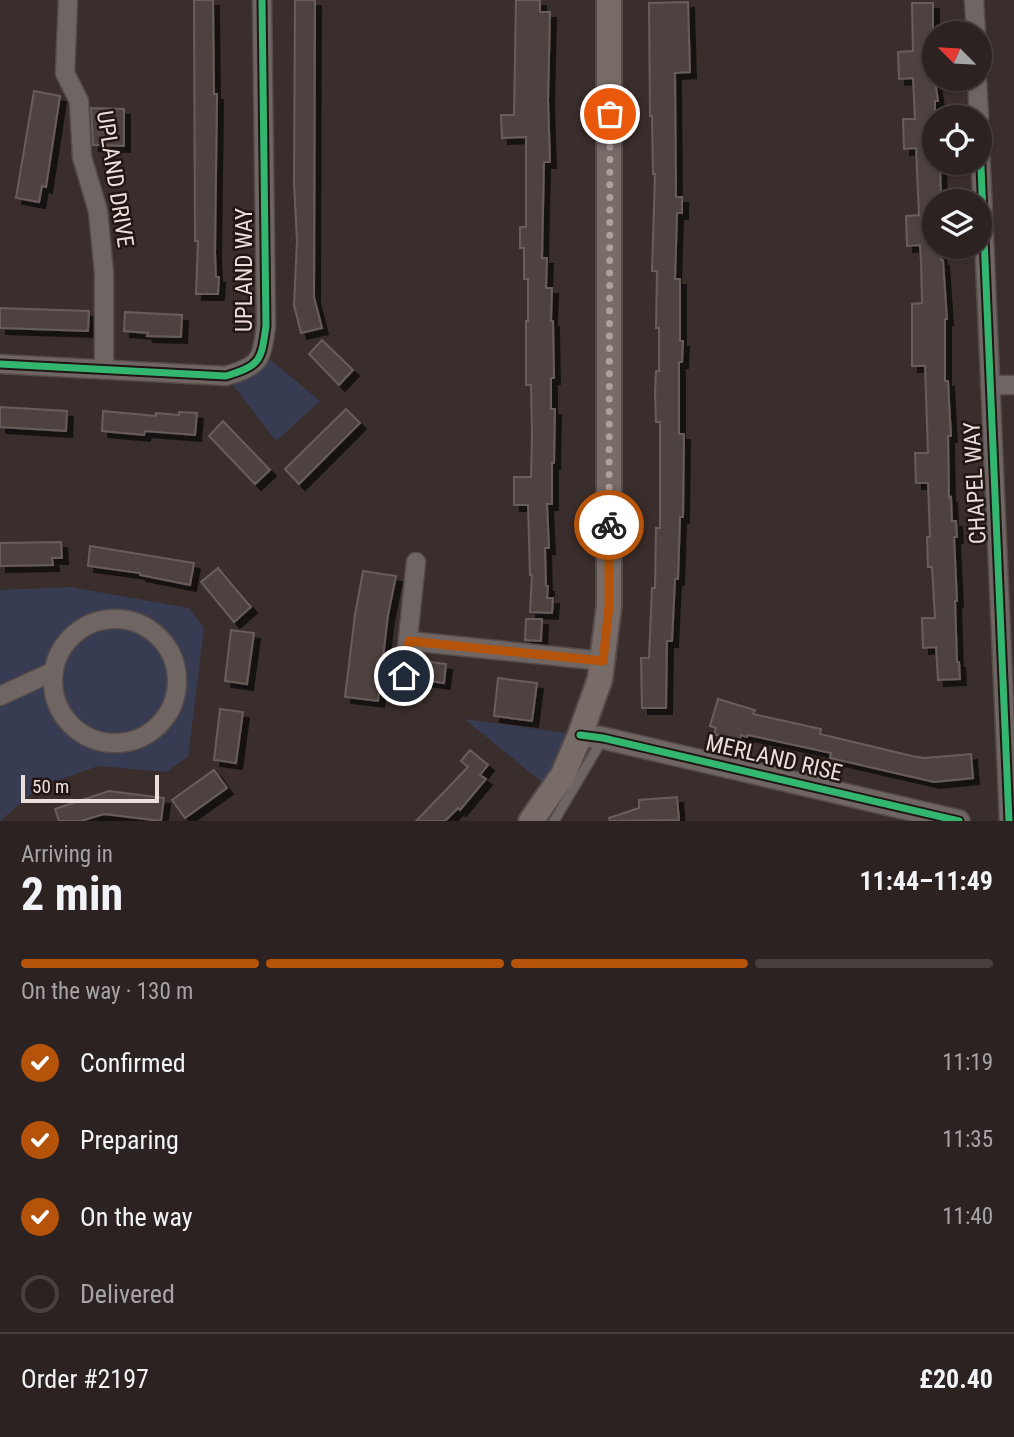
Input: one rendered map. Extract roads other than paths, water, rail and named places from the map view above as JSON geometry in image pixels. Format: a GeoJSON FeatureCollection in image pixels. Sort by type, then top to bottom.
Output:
{"type":"FeatureCollection","features":[{"type":"Feature","properties":{"kind":"main road"},"geometry":{"type":"LineString","coordinates":[[531,821],[591,737],[609,606],[609,0]]}},
{"type":"Feature","properties":{"kind":"street","name":"UPLAND DRIVE"},"geometry":{"type":"LineString","coordinates":[[68,0],[65,73],[79,101],[82,157],[98,211],[104,273],[104,369]]}},
{"type":"Feature","properties":{"kind":"street","name":"UPLAND WAY"},"geometry":{"type":"LineString","coordinates":[[0,364],[226,376],[251,368],[262,353],[265,326],[261,0]]}},
{"type":"Feature","properties":{"kind":"street"},"geometry":{"type":"LineString","coordinates":[[974,0],[975,21]]}},
{"type":"Feature","properties":{"kind":"street","name":"CHAPEL WAY"},"geometry":{"type":"LineString","coordinates":[[981,175],[1009,821]]}},
{"type":"Feature","properties":{"kind":"street"},"geometry":{"type":"LineString","coordinates":[[990,386],[1014,385]]}},
{"type":"Feature","properties":{"kind":"street"},"geometry":{"type":"LineString","coordinates":[[404,676],[416,562]]}},
{"type":"Feature","properties":{"kind":"street"},"geometry":{"type":"LineString","coordinates":[[0,696],[52,672],[60,651],[73,635],[92,624],[112,619],[133,622],[152,631],[166,646],[175,666],[176,688],[172,705],[162,722],[146,735],[127,742],[107,743],[88,738],[72,726],[60,710],[53,691],[52,672]]}},
{"type":"Feature","properties":{"kind":"street"},"geometry":{"type":"LineString","coordinates":[[409,641],[603,661]]}},
{"type":"Feature","properties":{"kind":"street","name":"MERLAND RISE"},"geometry":{"type":"LineString","coordinates":[[591,737],[959,821]]}},
{"type":"Feature","properties":{"kind":"lane"},"geometry":{"type":"LineString","coordinates":[[554,821],[591,737]]}}]}
